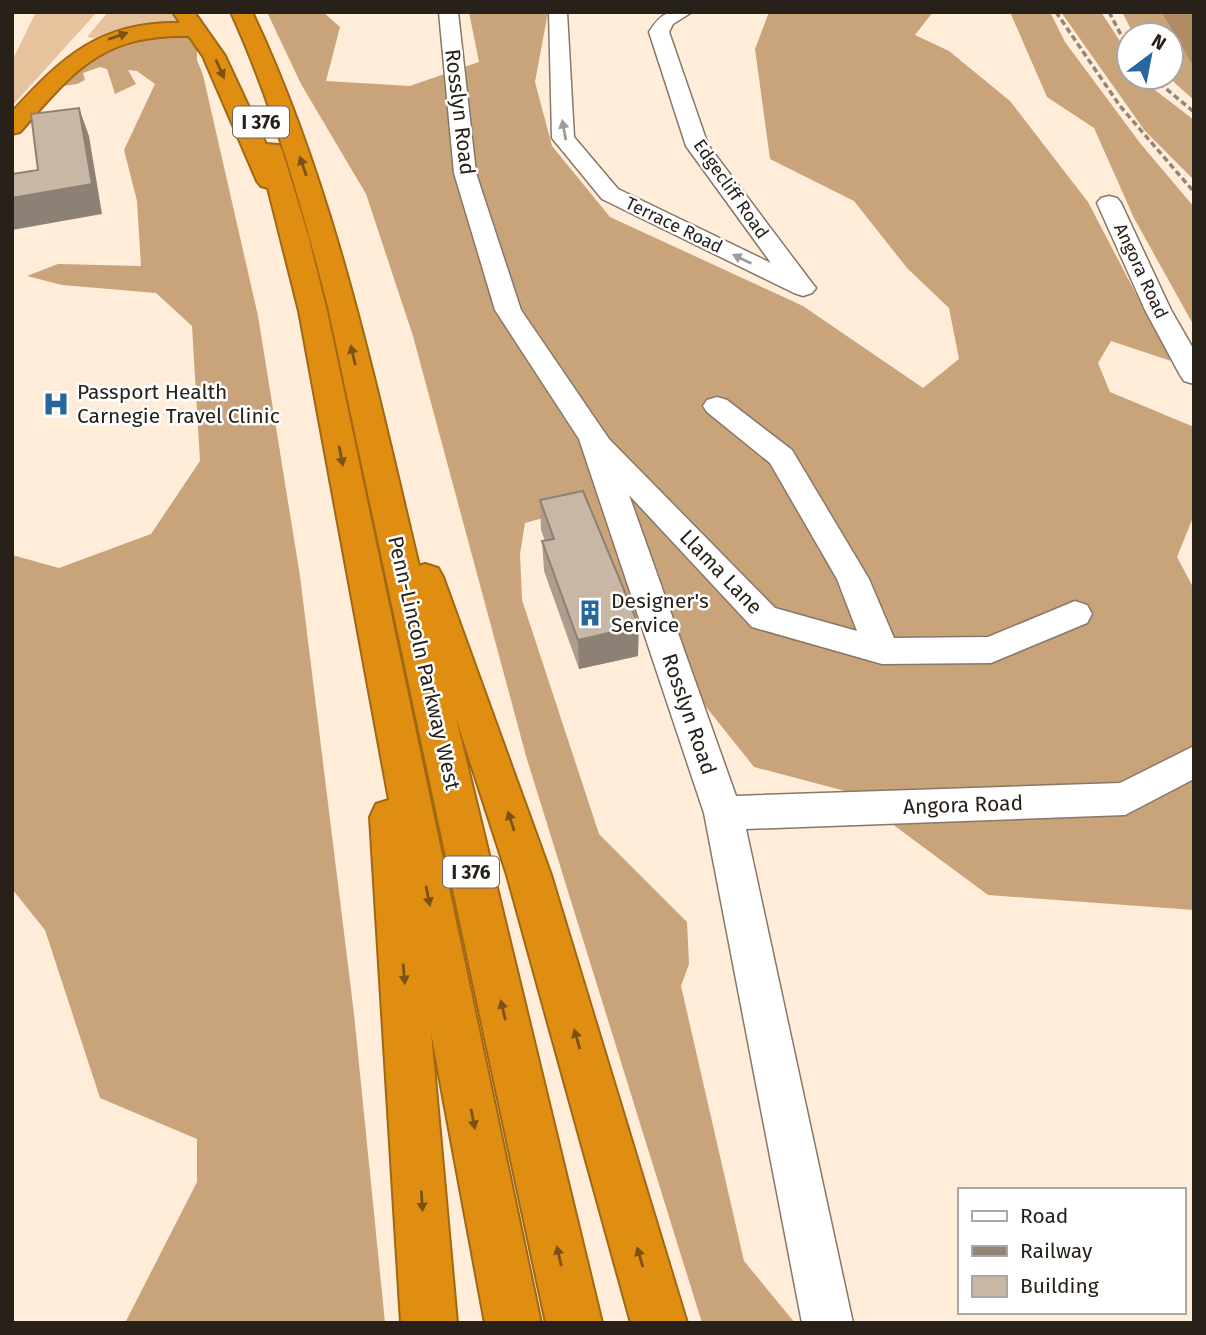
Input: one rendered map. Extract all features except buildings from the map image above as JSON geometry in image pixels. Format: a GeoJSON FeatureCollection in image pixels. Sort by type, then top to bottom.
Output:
{"type":"FeatureCollection","features":[{"type":"Feature","properties":{"kind":"highway","name":"Penn-Lincoln Parkway West"},"geometry":{"type":"LineString","coordinates":[[217,12],[258,113],[295,235],[513,1323]]}},
{"type":"Feature","properties":{"kind":"highway","name":"Penn-Lincoln Parkway West"},"geometry":{"type":"LineString","coordinates":[[241,13],[303,166],[336,282],[574,1323]]}},
{"type":"Feature","properties":{"kind":"highway"},"geometry":{"type":"LineString","coordinates":[[12,127],[68,66],[100,43],[137,30],[191,21],[214,56],[295,235]]}},
{"type":"Feature","properties":{"kind":"highway"},"geometry":{"type":"LineString","coordinates":[[12,112],[93,22]]}},
{"type":"Feature","properties":{"kind":"highway"},"geometry":{"type":"LineString","coordinates":[[369,421],[494,766],[525,863],[659,1323]]}},
{"type":"Feature","properties":{"kind":"highway"},"geometry":{"type":"LineString","coordinates":[[377,637],[429,1323]]}},
{"type":"Feature","properties":{"kind":"street","name":"Rosslyn Road"},"geometry":{"type":"LineString","coordinates":[[448,12],[465,173],[508,310],[594,439],[723,813],[828,1323]]}},
{"type":"Feature","properties":{"kind":"street","name":"Terrace Road"},"geometry":{"type":"LineString","coordinates":[[558,12],[563,138],[610,194],[803,288]]}},
{"type":"Feature","properties":{"kind":"street","name":"Edgecliff Road"},"geometry":{"type":"LineString","coordinates":[[683,12],[666,20],[659,32],[697,146],[803,288]]}},
{"type":"Feature","properties":{"kind":"street","name":"Angora Road"},"geometry":{"type":"LineString","coordinates":[[1109,203],[1158,310],[1194,375]]}},
{"type":"Feature","properties":{"kind":"street"},"geometry":{"type":"LineString","coordinates":[[717,405],[781,457],[853,579],[882,651]]}},
{"type":"Feature","properties":{"kind":"street","name":"Llama Lane"},"geometry":{"type":"LineString","coordinates":[[594,439],[764,618],[882,651],[991,650],[1075,614]]}},
{"type":"Feature","properties":{"kind":"street","name":"Angora Road"},"geometry":{"type":"LineString","coordinates":[[723,813],[1125,799],[1194,761]]}},
{"type":"Feature","properties":{"kind":"shaded area"},"geometry":{"type":"Polygon","coordinates":[[[36,12],[97,12],[12,106],[12,61],[36,12]]]}},
{"type":"Feature","properties":{"kind":"shaded area"},"geometry":{"type":"Polygon","coordinates":[[[108,12],[171,12],[178,21],[127,29],[101,39],[87,37],[108,12]]]}},
{"type":"Feature","properties":{"kind":"shaded area"},"geometry":{"type":"Polygon","coordinates":[[[267,12],[323,12],[340,27],[326,81],[410,86],[479,62],[469,12],[548,12],[535,82],[552,146],[610,217],[803,306],[923,388],[959,359],[949,308],[907,268],[854,201],[770,159],[755,49],[769,12],[933,12],[915,35],[949,51],[1010,101],[1088,202],[1171,361],[1111,341],[1098,363],[1110,392],[1194,427],[1194,515],[1177,557],[1194,589],[1194,910],[988,895],[849,792],[754,767],[640,624],[609,564],[558,514],[525,523],[520,554],[522,600],[599,834],[687,922],[689,964],[681,986],[744,1261],[795,1323],[702,1323],[526,756],[413,336],[366,194],[301,84],[267,12]]]}},
{"type":"Feature","properties":{"kind":"shaded area"},"geometry":{"type":"Polygon","coordinates":[[[1010,12],[1050,12],[1065,42],[1140,143],[1194,207],[1194,326],[1134,218],[1094,128],[1047,97],[1010,12]]]}},
{"type":"Feature","properties":{"kind":"shaded area"},"geometry":{"type":"Polygon","coordinates":[[[1061,12],[1101,12],[1115,34],[1115,88],[1061,12]]]}},
{"type":"Feature","properties":{"kind":"shaded area"},"geometry":{"type":"Polygon","coordinates":[[[1122,12],[1161,12],[1166,21],[1127,21],[1122,12]]]}},
{"type":"Feature","properties":{"kind":"shaded area"},"geometry":{"type":"Polygon","coordinates":[[[1161,12],[1194,12],[1194,68],[1185,53],[1185,21],[1166,21],[1161,12]]]}},
{"type":"Feature","properties":{"kind":"shaded area"},"geometry":{"type":"Polygon","coordinates":[[[184,32],[197,45],[197,60],[203,75],[258,316],[300,576],[354,1014],[385,1323],[125,1323],[197,1182],[197,1139],[100,1098],[45,930],[12,889],[12,555],[59,568],[151,534],[200,461],[192,326],[156,293],[62,285],[27,276],[58,264],[141,266],[137,201],[124,150],[155,84],[137,71],[128,70],[136,84],[115,94],[107,69],[100,67],[83,73],[85,80],[77,84],[55,87],[97,48],[184,32]]]}},
{"type":"Feature","properties":{"kind":"shaded area"},"geometry":{"type":"Polygon","coordinates":[[[1185,53],[1194,68],[1194,100],[1184,91],[1185,53]]]}},
{"type":"Feature","properties":{"kind":"shaded area"},"geometry":{"type":"Polygon","coordinates":[[[1117,91],[1156,91],[1194,120],[1194,180],[1145,131],[1117,91]]]}},
{"type":"Feature","properties":{"kind":"railway"},"geometry":{"type":"LineString","coordinates":[[1056,12],[1120,106],[1194,192]]}},
{"type":"Feature","properties":{"kind":"railway"},"geometry":{"type":"LineString","coordinates":[[1109,12],[1115,23]]}},
{"type":"Feature","properties":{"kind":"railway"},"geometry":{"type":"LineString","coordinates":[[1169,91],[1194,112]]}},
{"type":"Feature","properties":{"kind":"place","name":"Passport Health Carnegie Travel Clinic"},"geometry":{"type":"Point","coordinates":[56,404]}},
{"type":"Feature","properties":{"kind":"place","name":"Designer's Service"},"geometry":{"type":"Point","coordinates":[590,613]}}]}
